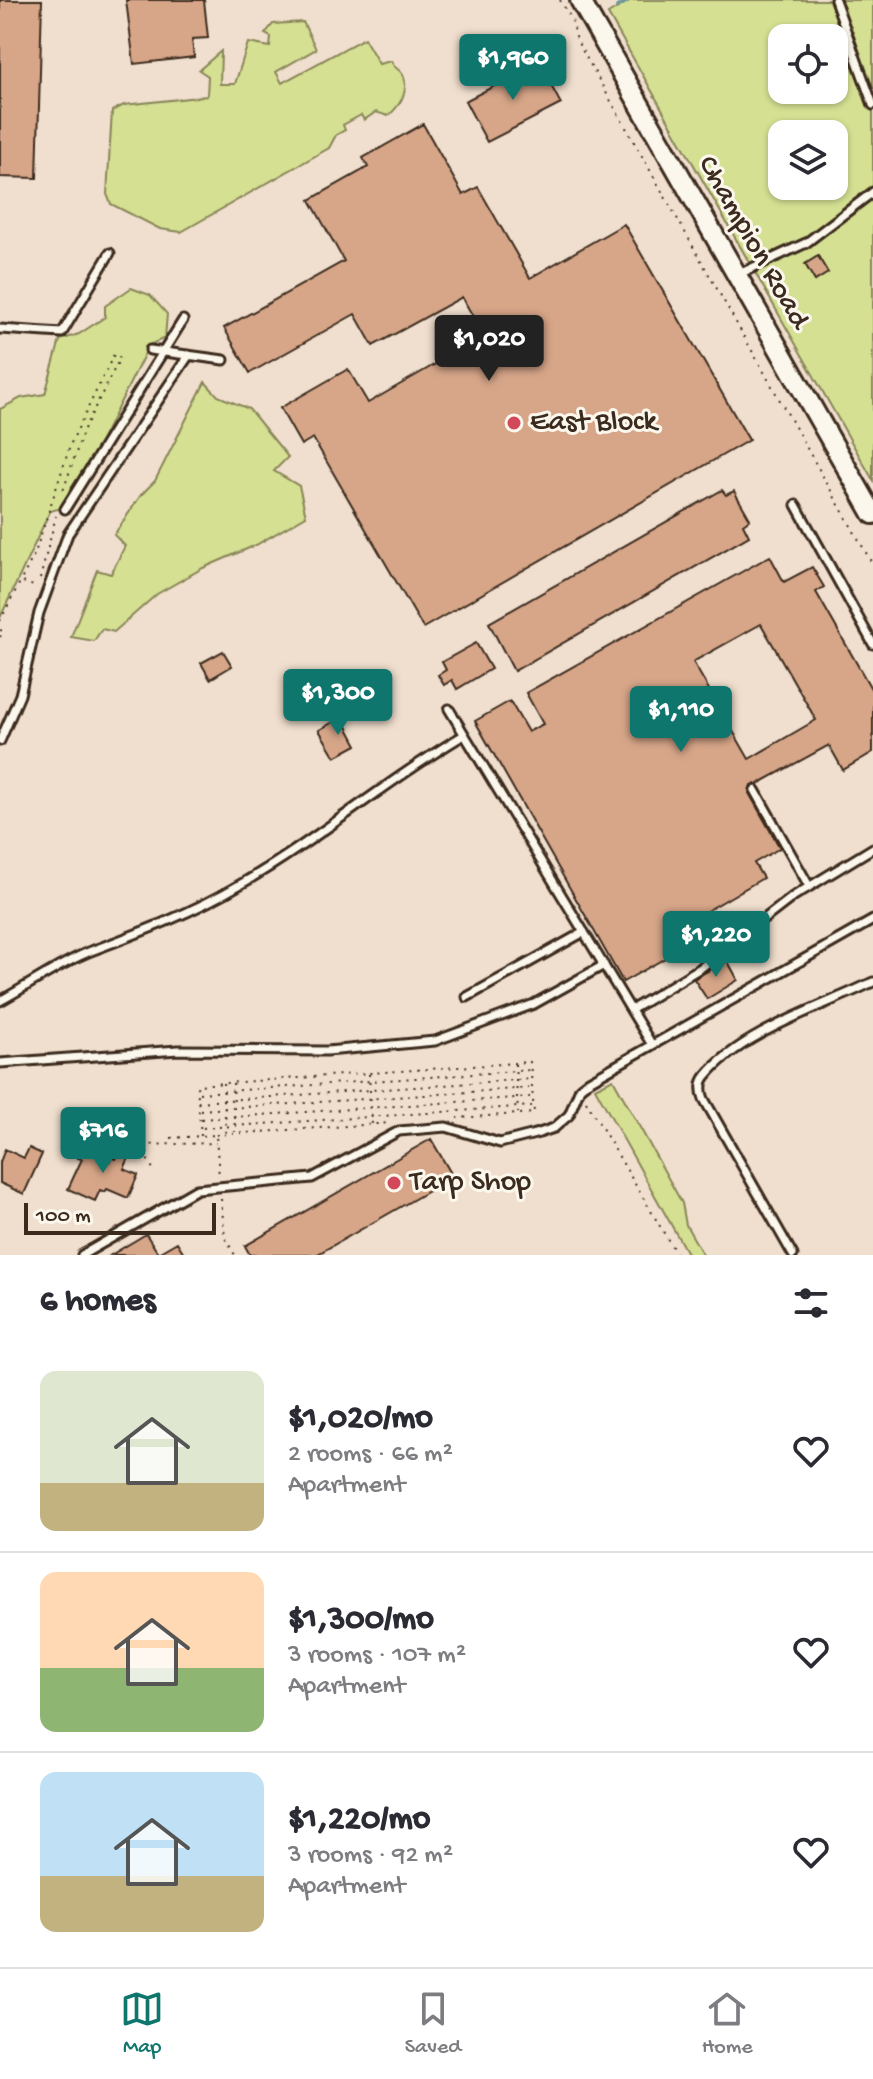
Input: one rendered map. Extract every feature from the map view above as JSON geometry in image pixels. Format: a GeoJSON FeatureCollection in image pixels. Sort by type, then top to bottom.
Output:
{"type":"FeatureCollection","features":[{"type":"Feature","properties":{"kind":"street","name":"Champion Road"},"geometry":{"type":"LineString","coordinates":[[580,0],[739,274],[873,514]]}},
{"type":"Feature","properties":{"kind":"lane"},"geometry":{"type":"LineString","coordinates":[[835,0],[873,105]]}},
{"type":"Feature","properties":{"kind":"lane"},"geometry":{"type":"LineString","coordinates":[[739,274],[806,243],[873,192]]}},
{"type":"Feature","properties":{"kind":"lane"},"geometry":{"type":"LineString","coordinates":[[0,329],[62,333],[110,253]]}},
{"type":"Feature","properties":{"kind":"lane"},"geometry":{"type":"LineString","coordinates":[[61,510],[183,320]]}},
{"type":"Feature","properties":{"kind":"lane"},"geometry":{"type":"LineString","coordinates":[[150,350],[224,360]]}},
{"type":"Feature","properties":{"kind":"lane"},"geometry":{"type":"LineString","coordinates":[[0,741],[20,695],[42,603],[68,534],[189,355]]}},
{"type":"Feature","properties":{"kind":"lane"},"geometry":{"type":"LineString","coordinates":[[796,505],[873,644]]}},
{"type":"Feature","properties":{"kind":"lane"},"geometry":{"type":"LineString","coordinates":[[449,709],[652,1045]]}},
{"type":"Feature","properties":{"kind":"lane"},"geometry":{"type":"LineString","coordinates":[[0,1001],[89,952],[138,934],[234,889],[347,817],[401,773],[464,735]]}},
{"type":"Feature","properties":{"kind":"lane"},"geometry":{"type":"LineString","coordinates":[[755,790],[809,886]]}},
{"type":"Feature","properties":{"kind":"lane"},"geometry":{"type":"LineString","coordinates":[[631,1010],[702,967],[809,886],[873,848]]}},
{"type":"Feature","properties":{"kind":"lane"},"geometry":{"type":"LineString","coordinates":[[82,1255],[188,1194],[219,1186],[312,1178],[399,1131],[446,1127],[491,1142],[514,1141],[554,1128],[569,1115],[583,1085],[873,920]]}},
{"type":"Feature","properties":{"kind":"lane"},"geometry":{"type":"LineString","coordinates":[[467,997],[584,932]]}},
{"type":"Feature","properties":{"kind":"lane"},"geometry":{"type":"LineString","coordinates":[[0,1063],[178,1050],[327,1051],[435,1041],[534,1004],[604,965]]}},
{"type":"Feature","properties":{"kind":"lane"},"geometry":{"type":"LineString","coordinates":[[793,1255],[704,1099],[701,1085],[706,1076],[753,1039],[873,982]]}},
{"type":"Feature","properties":{"kind":"path"},"geometry":{"type":"LineString","coordinates":[[560,0],[572,20],[577,41],[873,565]]}},
{"type":"Feature","properties":{"kind":"path"},"geometry":{"type":"LineString","coordinates":[[0,621],[22,582],[45,526],[71,443],[114,354],[120,358],[84,429],[61,497]]}},
{"type":"Feature","properties":{"kind":"path"},"geometry":{"type":"LineString","coordinates":[[36,593],[61,510]]}},
{"type":"Feature","properties":{"kind":"path"},"geometry":{"type":"LineString","coordinates":[[22,582],[37,587]]}},
{"type":"Feature","properties":{"kind":"path"},"geometry":{"type":"LineString","coordinates":[[0,630],[3,631],[0,637]]}},
{"type":"Feature","properties":{"kind":"path"},"geometry":{"type":"LineString","coordinates":[[201,1136],[197,1085],[530,1062],[534,1113],[445,1119]]}},
{"type":"Feature","properties":{"kind":"path"},"geometry":{"type":"LineString","coordinates":[[515,1063],[518,1114]]}},
{"type":"Feature","properties":{"kind":"path"},"geometry":{"type":"LineString","coordinates":[[198,1093],[530,1070]]}},
{"type":"Feature","properties":{"kind":"path"},"geometry":{"type":"LineString","coordinates":[[369,1073],[372,1124]]}},
{"type":"Feature","properties":{"kind":"path"},"geometry":{"type":"LineString","coordinates":[[198,1102],[531,1079]]}},
{"type":"Feature","properties":{"kind":"path"},"geometry":{"type":"LineString","coordinates":[[233,1082],[235,1134]]}},
{"type":"Feature","properties":{"kind":"path"},"geometry":{"type":"LineString","coordinates":[[223,1083],[226,1134]]}},
{"type":"Feature","properties":{"kind":"path"},"geometry":{"type":"LineString","coordinates":[[583,1085],[585,1098],[677,1255]]}},
{"type":"Feature","properties":{"kind":"path"},"geometry":{"type":"LineString","coordinates":[[199,1110],[532,1088]]}},
{"type":"Feature","properties":{"kind":"path"},"geometry":{"type":"LineString","coordinates":[[200,1119],[532,1097]]}},
{"type":"Feature","properties":{"kind":"path"},"geometry":{"type":"LineString","coordinates":[[201,1128],[533,1105]]}},
{"type":"Feature","properties":{"kind":"path"},"geometry":{"type":"LineString","coordinates":[[171,1138],[401,1122]]}},
{"type":"Feature","properties":{"kind":"path"},"geometry":{"type":"LineString","coordinates":[[216,1135],[225,1238],[235,1255]]}},
{"type":"Feature","properties":{"kind":"path"},"geometry":{"type":"LineString","coordinates":[[114,1157],[120,1142],[138,1145],[217,1143]]}},
{"type":"Feature","properties":{"kind":"path"},"geometry":{"type":"LineString","coordinates":[[99,1153],[102,1144],[117,1151]]}},
{"type":"Feature","properties":{"kind":"path"},"geometry":{"type":"LineString","coordinates":[[138,1145],[155,1172]]}},
{"type":"Feature","properties":{"kind":"green space"},"geometry":{"type":"Polygon","coordinates":[[[631,0],[873,0],[873,480],[608,14],[631,0]]]}},
{"type":"Feature","properties":{"kind":"green space"},"geometry":{"type":"Polygon","coordinates":[[[303,22],[316,49],[276,72],[282,83],[364,38],[379,64],[391,61],[405,81],[404,93],[388,116],[376,112],[364,120],[361,115],[343,125],[345,130],[336,135],[329,148],[181,232],[160,229],[111,204],[107,194],[112,111],[124,105],[207,96],[208,76],[199,70],[221,51],[220,84],[235,84],[248,43],[270,47],[271,37],[265,34],[273,24],[303,22]]]}},
{"type":"Feature","properties":{"kind":"green space"},"geometry":{"type":"Polygon","coordinates":[[[131,288],[150,295],[167,314],[165,338],[149,345],[100,443],[62,508],[50,511],[0,618],[0,409],[21,398],[45,394],[60,340],[79,334],[105,317],[105,306],[131,288]]]}},
{"type":"Feature","properties":{"kind":"green space"},"geometry":{"type":"Polygon","coordinates":[[[205,382],[218,396],[249,409],[288,457],[274,471],[299,486],[306,516],[256,545],[203,568],[157,594],[114,632],[102,629],[94,641],[71,637],[97,570],[111,574],[125,546],[114,535],[141,495],[155,481],[205,382]]]}},
{"type":"Feature","properties":{"kind":"green space"},"geometry":{"type":"Polygon","coordinates":[[[613,1079],[682,1203],[686,1225],[703,1255],[688,1255],[595,1088],[613,1079]]]}},
{"type":"Feature","properties":{"kind":"building"},"geometry":{"type":"Polygon","coordinates":[[[0,0],[42,0],[37,178],[0,177],[0,0]]]}},
{"type":"Feature","properties":{"kind":"building"},"geometry":{"type":"Polygon","coordinates":[[[126,0],[204,0],[208,38],[192,39],[194,57],[134,64],[126,0]]]}},
{"type":"Feature","properties":{"kind":"building"},"geometry":{"type":"Polygon","coordinates":[[[539,63],[561,104],[487,142],[465,101],[539,63]]]}},
{"type":"Feature","properties":{"kind":"building","name":"East Block"},"geometry":{"type":"Polygon","coordinates":[[[423,124],[463,195],[478,187],[530,278],[624,224],[749,440],[423,628],[313,438],[301,445],[280,408],[348,369],[368,403],[484,336],[462,297],[373,346],[355,314],[250,373],[224,328],[344,261],[310,200],[368,167],[363,158],[423,124]]]}},
{"type":"Feature","properties":{"kind":"building"},"geometry":{"type":"Polygon","coordinates":[[[818,256],[828,273],[815,281],[805,264],[818,256]]]}},
{"type":"Feature","properties":{"kind":"building"},"geometry":{"type":"Polygon","coordinates":[[[722,490],[726,495],[734,491],[750,519],[743,524],[749,536],[514,671],[489,623],[722,490]]]}},
{"type":"Feature","properties":{"kind":"building"},"geometry":{"type":"Polygon","coordinates":[[[770,556],[784,582],[812,567],[824,587],[816,592],[873,692],[873,752],[843,770],[829,745],[751,785],[749,793],[780,848],[754,863],[763,878],[688,922],[699,939],[623,982],[475,721],[510,701],[528,732],[543,724],[526,693],[770,556]],[[761,624],[693,662],[749,759],[816,720],[761,624]]]}},
{"type":"Feature","properties":{"kind":"building"},"geometry":{"type":"Polygon","coordinates":[[[476,643],[491,669],[457,689],[452,680],[444,685],[438,675],[446,670],[442,662],[476,643]]]}},
{"type":"Feature","properties":{"kind":"building"},"geometry":{"type":"Polygon","coordinates":[[[223,651],[232,666],[210,679],[201,663],[223,651]]]}},
{"type":"Feature","properties":{"kind":"building"},"geometry":{"type":"Polygon","coordinates":[[[342,717],[357,745],[335,757],[319,730],[342,717]]]}},
{"type":"Feature","properties":{"kind":"building"},"geometry":{"type":"Polygon","coordinates":[[[727,960],[738,980],[707,999],[694,979],[727,960]]]}},
{"type":"Feature","properties":{"kind":"building"},"geometry":{"type":"Polygon","coordinates":[[[431,1139],[453,1177],[316,1255],[250,1255],[245,1246],[431,1139]]]}},
{"type":"Feature","properties":{"kind":"building"},"geometry":{"type":"Polygon","coordinates":[[[122,1144],[133,1149],[124,1169],[138,1175],[128,1198],[107,1189],[105,1192],[100,1190],[95,1201],[68,1189],[82,1159],[78,1158],[82,1148],[110,1161],[111,1157],[116,1159],[122,1144]]]}},
{"type":"Feature","properties":{"kind":"building"},"geometry":{"type":"Polygon","coordinates":[[[29,1148],[42,1154],[24,1194],[0,1183],[0,1162],[5,1149],[24,1158],[29,1148]]]}},
{"type":"Feature","properties":{"kind":"building"},"geometry":{"type":"Polygon","coordinates":[[[146,1234],[158,1253],[177,1242],[185,1255],[111,1255],[146,1234]]]}},
{"type":"Feature","properties":{"kind":"waterway"},"geometry":{"type":"LineString","coordinates":[[617,7],[629,0]]}},
{"type":"Feature","properties":{"kind":"place","name":"East Block"},"geometry":{"type":"Point","coordinates":[514,423]}},
{"type":"Feature","properties":{"kind":"place","name":"Tarp Shop"},"geometry":{"type":"Point","coordinates":[394,1183]}}]}
